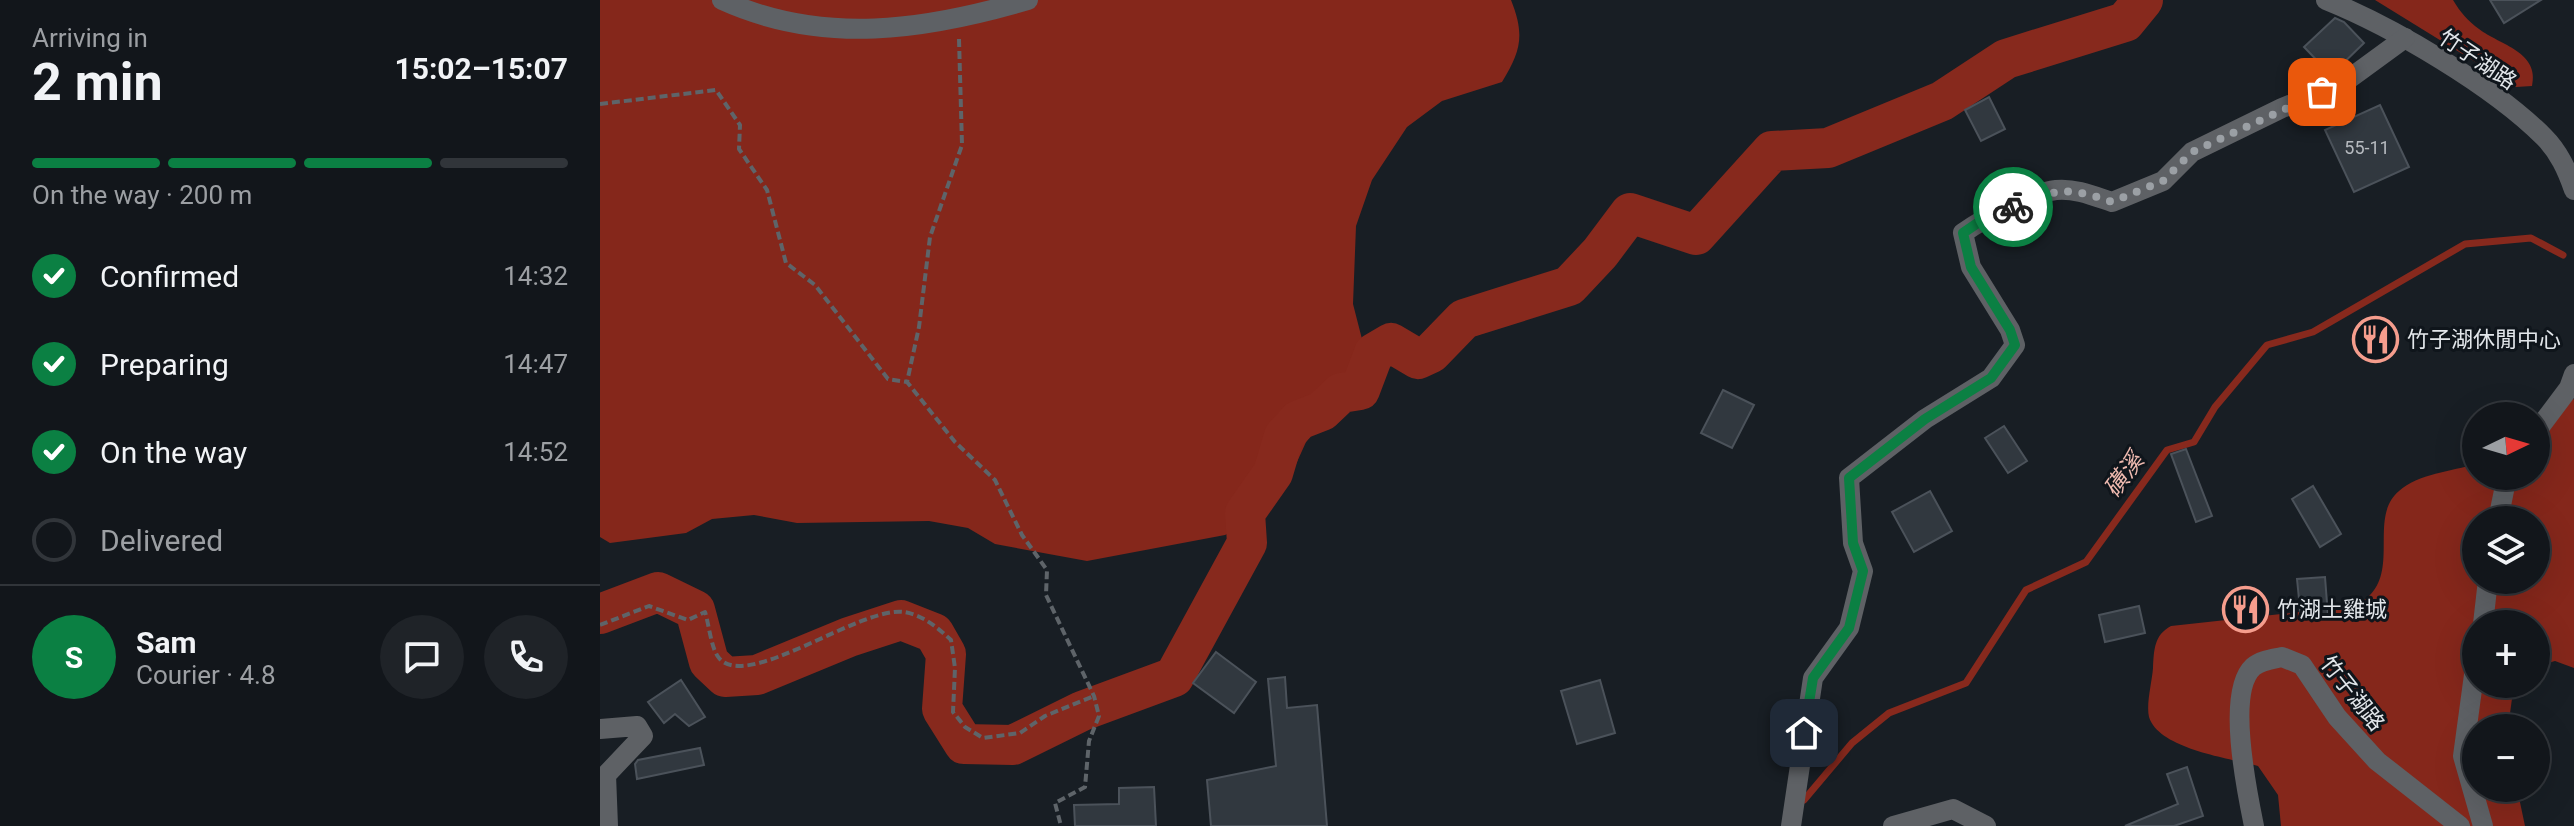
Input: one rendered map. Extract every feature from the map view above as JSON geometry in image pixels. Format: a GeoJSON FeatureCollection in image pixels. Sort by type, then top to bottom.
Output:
{"type":"FeatureCollection","features":[{"type":"Feature","properties":{"kind":"street"},"geometry":{"type":"LineString","coordinates":[[722,0],[759,17],[799,25],[876,30],[957,21],[1028,0]]}},
{"type":"Feature","properties":{"kind":"street","name":"竹子湖路"},"geometry":{"type":"LineString","coordinates":[[2326,0],[2405,38],[2497,99],[2545,137],[2565,165],[2574,190]]}},
{"type":"Feature","properties":{"kind":"street"},"geometry":{"type":"LineString","coordinates":[[1791,826],[1813,678],[1849,628],[1863,571],[1853,543],[1849,478],[1925,419],[1991,378],[2015,345],[2010,330],[1971,267],[1963,233],[1982,220],[2055,190],[2083,192],[2112,202],[2163,181],[2192,152],[2282,108],[2342,84],[2405,38]]}},
{"type":"Feature","properties":{"kind":"street"},"geometry":{"type":"LineString","coordinates":[[2550,413],[2569,388],[2574,374]]}},
{"type":"Feature","properties":{"kind":"street","name":"竹子湖路"},"geometry":{"type":"LineString","coordinates":[[2254,826],[2242,768],[2242,683],[2253,666],[2282,657],[2302,665],[2337,717],[2377,761],[2460,826]]}},
{"type":"Feature","properties":{"kind":"street"},"geometry":{"type":"LineString","coordinates":[[2471,698],[2463,756],[2483,826]]}},
{"type":"Feature","properties":{"kind":"street"},"geometry":{"type":"LineString","coordinates":[[600,729],[637,726],[643,736],[606,775],[608,826]]}},
{"type":"Feature","properties":{"kind":"street"},"geometry":{"type":"LineString","coordinates":[[1893,826],[1953,809],[1986,826]]}},
{"type":"Feature","properties":{"kind":"path"},"geometry":{"type":"LineString","coordinates":[[907,382],[919,327],[930,237],[962,145],[957,21]]}},
{"type":"Feature","properties":{"kind":"path"},"geometry":{"type":"LineString","coordinates":[[600,104],[716,90],[740,125],[739,149],[767,190],[786,263],[815,285],[888,379],[907,382],[955,442],[995,480],[1022,535],[1047,570],[1046,595],[1094,696],[1099,716],[1089,741],[1085,787],[1055,803],[1061,826]]}},
{"type":"Feature","properties":{"kind":"path"},"geometry":{"type":"LineString","coordinates":[[600,625],[649,606],[688,620],[705,612],[717,656],[727,665],[742,668],[769,661],[849,623],[888,613],[906,612],[932,622],[951,640],[955,668],[953,712],[965,727],[983,738],[1020,733],[1045,716],[1094,696]]}},
{"type":"Feature","properties":{"kind":"shaded area"},"geometry":{"type":"Polygon","coordinates":[[[600,0],[1511,0],[1518,23],[1519,42],[1502,82],[1442,101],[1407,127],[1372,180],[1356,226],[1353,304],[1363,343],[1358,374],[1306,442],[1287,484],[1258,518],[1225,535],[1087,561],[995,544],[968,528],[929,521],[797,523],[754,515],[712,519],[686,533],[610,543],[600,537],[600,0]]]}},
{"type":"Feature","properties":{"kind":"shaded area"},"geometry":{"type":"Polygon","coordinates":[[[2375,0],[2453,0],[2475,26],[2524,57],[2533,74],[2532,86],[2516,87],[2375,0]]]}},
{"type":"Feature","properties":{"kind":"shaded area"},"geometry":{"type":"Polygon","coordinates":[[[2574,399],[2574,668],[2555,661],[2550,662],[2550,610],[2462,610],[2462,698],[2512,698],[2510,714],[2462,714],[2462,802],[2520,802],[2525,826],[2281,826],[2278,795],[2258,766],[2196,750],[2166,737],[2155,728],[2148,712],[2158,638],[2171,626],[2355,606],[2370,595],[2379,581],[2389,503],[2407,485],[2462,468],[2462,490],[2550,490],[2550,409],[2574,399]]]}},
{"type":"Feature","properties":{"kind":"building"},"geometry":{"type":"Polygon","coordinates":[[[2490,0],[2541,0],[2504,23],[2490,0]]]}},
{"type":"Feature","properties":{"kind":"building"},"geometry":{"type":"Polygon","coordinates":[[[2335,18],[2344,22],[2364,43],[2331,75],[2304,47],[2335,18]]]}},
{"type":"Feature","properties":{"kind":"building"},"geometry":{"type":"Polygon","coordinates":[[[1989,97],[2005,129],[1981,141],[1965,110],[1989,97]]]}},
{"type":"Feature","properties":{"kind":"building"},"geometry":{"type":"Polygon","coordinates":[[[2380,105],[2409,167],[2354,192],[2325,130],[2380,105]]]}},
{"type":"Feature","properties":{"kind":"building"},"geometry":{"type":"Polygon","coordinates":[[[1723,390],[1754,405],[1732,448],[1701,433],[1723,390]]]}},
{"type":"Feature","properties":{"kind":"building"},"geometry":{"type":"Polygon","coordinates":[[[2004,426],[2027,461],[2008,473],[1985,438],[2004,426]]]}},
{"type":"Feature","properties":{"kind":"building"},"geometry":{"type":"Polygon","coordinates":[[[2186,449],[2212,516],[2196,522],[2171,454],[2186,449]]]}},
{"type":"Feature","properties":{"kind":"building"},"geometry":{"type":"Polygon","coordinates":[[[2313,486],[2341,534],[2320,547],[2292,499],[2313,486]]]}},
{"type":"Feature","properties":{"kind":"building"},"geometry":{"type":"Polygon","coordinates":[[[1930,491],[1952,531],[1914,552],[1892,512],[1930,491]]]}},
{"type":"Feature","properties":{"kind":"building"},"geometry":{"type":"Polygon","coordinates":[[[2325,577],[2328,616],[2301,619],[2297,579],[2325,577]]]}},
{"type":"Feature","properties":{"kind":"building"},"geometry":{"type":"Polygon","coordinates":[[[2139,606],[2145,633],[2105,642],[2099,615],[2139,606]]]}},
{"type":"Feature","properties":{"kind":"building"},"geometry":{"type":"Polygon","coordinates":[[[1216,652],[1256,682],[1234,713],[1193,683],[1216,652]]]}},
{"type":"Feature","properties":{"kind":"building"},"geometry":{"type":"Polygon","coordinates":[[[1285,677],[1287,708],[1317,705],[1327,826],[1211,826],[1207,780],[1276,766],[1268,679],[1285,677]]]}},
{"type":"Feature","properties":{"kind":"building"},"geometry":{"type":"Polygon","coordinates":[[[681,680],[705,717],[689,726],[675,714],[664,723],[648,702],[681,680]]]}},
{"type":"Feature","properties":{"kind":"building"},"geometry":{"type":"Polygon","coordinates":[[[1600,680],[1615,733],[1577,744],[1561,691],[1600,680]]]}},
{"type":"Feature","properties":{"kind":"building"},"geometry":{"type":"Polygon","coordinates":[[[700,748],[704,765],[637,779],[635,764],[638,760],[700,748]]]}},
{"type":"Feature","properties":{"kind":"building"},"geometry":{"type":"Polygon","coordinates":[[[2187,767],[2203,816],[2174,826],[2125,826],[2178,804],[2167,774],[2187,767]]]}},
{"type":"Feature","properties":{"kind":"building"},"geometry":{"type":"Polygon","coordinates":[[[1154,787],[1156,826],[1075,826],[1074,805],[1119,804],[1119,788],[1154,787]]]}},
{"type":"Feature","properties":{"kind":"waterway"},"geometry":{"type":"LineString","coordinates":[[600,614],[658,592],[695,610],[709,662],[725,677],[757,675],[849,637],[901,620],[934,633],[946,654],[942,709],[964,744],[1013,745],[1082,711],[1174,677],[1247,543],[1245,513],[1273,473],[1284,436],[1299,420],[1322,411],[1341,393],[1360,390],[1374,353],[1391,343],[1418,359],[1431,353],[1464,319],[1569,286],[1600,253],[1630,213],[1696,235],[1772,151],[1828,148],[1942,101],[2006,59],[2125,22],[2143,0]]}},
{"type":"Feature","properties":{"kind":"waterway","name":"磺溪"},"geometry":{"type":"LineString","coordinates":[[1804,800],[1852,743],[1889,713],[1966,683],[2026,590],[2086,562],[2167,450],[2194,442],[2215,407],[2267,345],[2313,332],[2465,244],[2531,238],[2563,255]]}},
{"type":"Feature","properties":{"kind":"way so far"},"geometry":{"type":"LineString","coordinates":[[2013,207],[2055,190],[2083,192],[2112,202],[2163,181],[2192,152],[2322,92]]}},
{"type":"Feature","properties":{"kind":"place","name":"竹子湖休閒中心"},"geometry":{"type":"Point","coordinates":[2376,339]}},
{"type":"Feature","properties":{"kind":"place","name":"竹湖土雞城"},"geometry":{"type":"Point","coordinates":[2246,609]}},
{"type":"Feature","properties":{"kind":"route"},"geometry":{"type":"LineString","coordinates":[[1804,733],[1813,678],[1849,628],[1863,571],[1853,543],[1849,478],[1925,419],[1991,378],[2015,345],[2010,330],[1971,267],[1963,233],[1982,220],[2013,207]]}}]}
